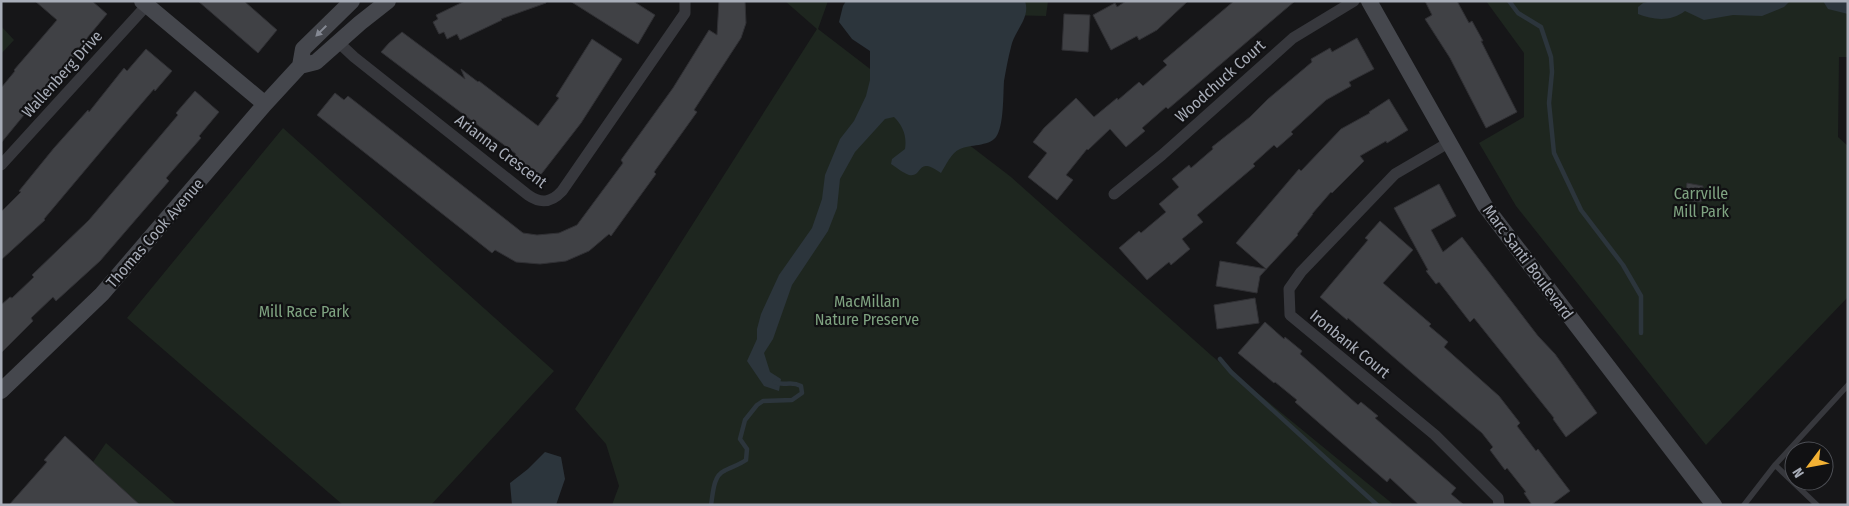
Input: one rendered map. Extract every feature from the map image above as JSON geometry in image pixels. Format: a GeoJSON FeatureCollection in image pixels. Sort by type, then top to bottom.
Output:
{"type":"FeatureCollection","features":[{"type":"Feature","properties":{"kind":"street","name":"Thomas Cook Avenue"},"geometry":{"type":"LineString","coordinates":[[1,391],[102,294],[265,104],[300,66],[303,49],[352,1]]}},
{"type":"Feature","properties":{"kind":"street","name":"Thomas Cook Avenue"},"geometry":{"type":"LineString","coordinates":[[300,66],[316,62],[388,1]]}},
{"type":"Feature","properties":{"kind":"street","name":"Arianna Crescent"},"geometry":{"type":"LineString","coordinates":[[338,42],[349,53],[528,195],[542,202],[556,198],[562,191],[684,13],[685,1]]}},
{"type":"Feature","properties":{"kind":"street","name":"Woodchuck Court"},"geometry":{"type":"LineString","coordinates":[[1114,194],[1162,155],[1293,38],[1354,1]]}},
{"type":"Feature","properties":{"kind":"street","name":"Marc Santi Boulevard"},"geometry":{"type":"LineString","coordinates":[[1369,1],[1485,206],[1714,505]]}},
{"type":"Feature","properties":{"kind":"street"},"geometry":{"type":"LineString","coordinates":[[145,3],[265,104]]}},
{"type":"Feature","properties":{"kind":"street","name":"Wallenberg Drive"},"geometry":{"type":"LineString","coordinates":[[1,165],[145,3]]}},
{"type":"Feature","properties":{"kind":"street","name":"Ironbank Court"},"geometry":{"type":"LineString","coordinates":[[1448,143],[1395,174],[1301,272],[1289,289],[1290,315],[1436,435],[1498,498],[1499,505]]}},
{"type":"Feature","properties":{"kind":"lane"},"geometry":{"type":"LineString","coordinates":[[1744,505],[1775,465],[1848,385]]}},
{"type":"Feature","properties":{"kind":"lane"},"geometry":{"type":"LineString","coordinates":[[1775,465],[1817,505]]}},
{"type":"Feature","properties":{"kind":"green space","name":"MacMillan Nature Preserve"},"geometry":{"type":"Polygon","coordinates":[[[785,1],[828,1],[818,29],[1011,177],[1212,356],[1394,505],[612,505],[619,486],[606,444],[575,409],[817,29],[785,1]]]}},
{"type":"Feature","properties":{"kind":"green space"},"geometry":{"type":"Polygon","coordinates":[[[1006,1],[1048,1],[1046,16],[1009,15],[1006,1]]]}},
{"type":"Feature","properties":{"kind":"green space","name":"Carrville Mill Park"},"geometry":{"type":"Polygon","coordinates":[[[1486,1],[1848,1],[1848,57],[1839,57],[1838,137],[1848,146],[1848,297],[1706,445],[1516,206],[1479,143],[1524,117],[1524,53],[1486,1]]]}},
{"type":"Feature","properties":{"kind":"green space"},"geometry":{"type":"Polygon","coordinates":[[[1,26],[14,40],[1,54],[1,26]]]}},
{"type":"Feature","properties":{"kind":"green space","name":"Mill Race Park"},"geometry":{"type":"Polygon","coordinates":[[[283,128],[554,371],[431,505],[343,505],[127,318],[283,128]]]}},
{"type":"Feature","properties":{"kind":"green space"},"geometry":{"type":"Polygon","coordinates":[[[106,443],[177,505],[140,505],[93,462],[106,443]]]}},
{"type":"Feature","properties":{"kind":"shaded area"},"geometry":{"type":"Polygon","coordinates":[[[846,1],[1025,1],[1026,13],[1010,51],[1004,81],[1003,110],[999,132],[993,140],[984,144],[964,147],[957,151],[941,173],[927,166],[921,168],[914,175],[909,175],[891,164],[892,159],[905,149],[904,132],[894,117],[885,119],[855,152],[840,179],[837,208],[828,231],[792,285],[773,339],[764,353],[770,372],[781,379],[779,391],[764,386],[747,361],[757,339],[757,329],[761,314],[779,275],[812,228],[822,199],[825,175],[840,139],[854,121],[866,96],[870,80],[870,51],[852,39],[839,22],[846,1]]]}},
{"type":"Feature","properties":{"kind":"shaded area"},"geometry":{"type":"Polygon","coordinates":[[[1652,1],[1790,1],[1784,7],[1762,16],[1733,15],[1704,20],[1685,11],[1680,15],[1662,19],[1638,14],[1638,7],[1643,3],[1652,1]]]}},
{"type":"Feature","properties":{"kind":"shaded area"},"geometry":{"type":"Polygon","coordinates":[[[1823,1],[1848,1],[1848,14],[1828,9],[1823,1]]]}},
{"type":"Feature","properties":{"kind":"shaded area"},"geometry":{"type":"Polygon","coordinates":[[[545,452],[561,457],[565,479],[556,505],[512,505],[510,483],[545,452]]]}},
{"type":"Feature","properties":{"kind":"building"},"geometry":{"type":"Polygon","coordinates":[[[35,1],[92,1],[107,14],[87,38],[89,40],[58,75],[56,74],[22,114],[24,115],[1,143],[1,88],[57,20],[35,1]]]}},
{"type":"Feature","properties":{"kind":"building"},"geometry":{"type":"Polygon","coordinates":[[[198,1],[244,1],[277,30],[258,53],[198,1]]]}},
{"type":"Feature","properties":{"kind":"building"},"geometry":{"type":"Polygon","coordinates":[[[465,1],[546,1],[546,3],[501,19],[460,40],[457,34],[447,39],[444,32],[439,34],[433,22],[438,19],[436,15],[465,1]]]}},
{"type":"Feature","properties":{"kind":"building"},"geometry":{"type":"Polygon","coordinates":[[[570,1],[633,1],[655,15],[638,44],[570,1]]]}},
{"type":"Feature","properties":{"kind":"building"},"geometry":{"type":"Polygon","coordinates":[[[719,1],[745,1],[746,23],[741,38],[694,110],[697,112],[654,172],[656,174],[611,236],[609,234],[589,251],[566,261],[540,264],[516,262],[495,250],[492,253],[317,115],[335,93],[344,100],[348,96],[523,233],[537,235],[559,233],[577,225],[623,163],[621,160],[673,88],[709,30],[717,35],[719,1]]]}},
{"type":"Feature","properties":{"kind":"building"},"geometry":{"type":"Polygon","coordinates":[[[1126,1],[1188,1],[1157,30],[1139,40],[1137,36],[1111,50],[1093,15],[1115,3],[1117,7],[1126,1]]]}},
{"type":"Feature","properties":{"kind":"building"},"geometry":{"type":"Polygon","coordinates":[[[1234,1],[1295,1],[1168,109],[1166,107],[1142,128],[1145,131],[1126,147],[1110,129],[1087,149],[1066,175],[1073,180],[1057,200],[1028,177],[1047,153],[1033,142],[1044,128],[1076,98],[1094,117],[1139,82],[1143,86],[1167,65],[1163,61],[1234,1]]]}},
{"type":"Feature","properties":{"kind":"building"},"geometry":{"type":"Polygon","coordinates":[[[1425,1],[1457,1],[1469,23],[1472,21],[1483,41],[1481,41],[1517,112],[1486,128],[1450,58],[1425,19],[1432,15],[1425,1]]]}},
{"type":"Feature","properties":{"kind":"building"},"geometry":{"type":"Polygon","coordinates":[[[1064,14],[1090,15],[1088,52],[1062,50],[1064,14]]]}},
{"type":"Feature","properties":{"kind":"building"},"geometry":{"type":"Polygon","coordinates":[[[402,32],[465,79],[461,69],[479,81],[538,126],[559,98],[556,96],[592,39],[622,59],[581,123],[539,177],[514,158],[516,154],[381,52],[402,32]]]}},
{"type":"Feature","properties":{"kind":"building"},"geometry":{"type":"Polygon","coordinates":[[[1357,38],[1374,69],[1349,82],[1351,86],[1326,100],[1291,132],[1293,134],[1277,148],[1274,145],[1253,164],[1255,166],[1197,215],[1203,222],[1182,239],[1190,249],[1171,265],[1169,262],[1147,280],[1119,248],[1166,212],[1159,204],[1179,187],[1172,179],[1189,165],[1191,168],[1213,149],[1212,147],[1250,117],[1268,99],[1312,62],[1311,59],[1330,48],[1332,52],[1357,38]]]}},
{"type":"Feature","properties":{"kind":"building"},"geometry":{"type":"Polygon","coordinates":[[[146,49],[172,71],[118,131],[45,220],[1,260],[1,212],[21,192],[19,191],[54,148],[88,110],[89,112],[124,68],[127,71],[146,49]]]}},
{"type":"Feature","properties":{"kind":"building"},"geometry":{"type":"Polygon","coordinates":[[[195,91],[219,112],[199,136],[201,138],[166,178],[169,181],[100,261],[56,301],[53,297],[31,318],[33,321],[1,353],[1,305],[10,297],[12,298],[34,277],[32,275],[89,220],[178,115],[176,113],[195,91]]]}},
{"type":"Feature","properties":{"kind":"building"},"geometry":{"type":"Polygon","coordinates":[[[1389,99],[1408,130],[1360,156],[1364,161],[1331,192],[1312,214],[1298,235],[1260,276],[1257,293],[1216,286],[1220,261],[1266,269],[1236,243],[1299,169],[1301,171],[1341,129],[1370,113],[1389,99]]]}},
{"type":"Feature","properties":{"kind":"building"},"geometry":{"type":"Polygon","coordinates":[[[1687,183],[1703,186],[1701,202],[1685,200],[1687,183]]]}},
{"type":"Feature","properties":{"kind":"building"},"geometry":{"type":"Polygon","coordinates":[[[1439,184],[1456,216],[1431,230],[1443,252],[1462,237],[1538,336],[1555,354],[1597,413],[1566,437],[1554,418],[1474,318],[1470,322],[1439,282],[1436,284],[1426,271],[1428,270],[1394,208],[1439,184]]]}},
{"type":"Feature","properties":{"kind":"building"},"geometry":{"type":"Polygon","coordinates":[[[1380,221],[1413,250],[1383,283],[1431,324],[1429,326],[1448,342],[1444,347],[1499,396],[1520,423],[1517,426],[1536,451],[1538,449],[1570,491],[1551,505],[1532,505],[1524,493],[1526,492],[1507,468],[1505,470],[1490,450],[1493,447],[1482,433],[1348,318],[1347,320],[1320,297],[1368,240],[1365,238],[1380,221]]]}},
{"type":"Feature","properties":{"kind":"building"},"geometry":{"type":"Polygon","coordinates":[[[1255,298],[1259,323],[1217,329],[1214,305],[1255,298]]]}},
{"type":"Feature","properties":{"kind":"building"},"geometry":{"type":"Polygon","coordinates":[[[1265,322],[1284,339],[1285,337],[1302,351],[1300,354],[1358,405],[1361,402],[1378,416],[1375,418],[1456,488],[1451,494],[1464,505],[1419,505],[1390,478],[1387,482],[1295,402],[1297,400],[1238,353],[1265,322]]]}},
{"type":"Feature","properties":{"kind":"building"},"geometry":{"type":"Polygon","coordinates":[[[65,436],[140,505],[9,505],[47,462],[44,460],[65,436]]]}},
{"type":"Feature","properties":{"kind":"waterway"},"geometry":{"type":"LineString","coordinates":[[1509,1],[1518,13],[1541,27],[1551,57],[1552,72],[1549,103],[1554,153],[1581,210],[1623,265],[1641,296],[1641,333]]}},
{"type":"Feature","properties":{"kind":"waterway"},"geometry":{"type":"LineString","coordinates":[[1220,359],[1231,372],[1377,505]]}},
{"type":"Feature","properties":{"kind":"waterway"},"geometry":{"type":"LineString","coordinates":[[711,505],[714,486],[720,473],[746,460],[747,449],[740,439],[745,420],[757,405],[763,401],[792,400],[802,393],[801,386],[797,384],[775,382]]}}]}
